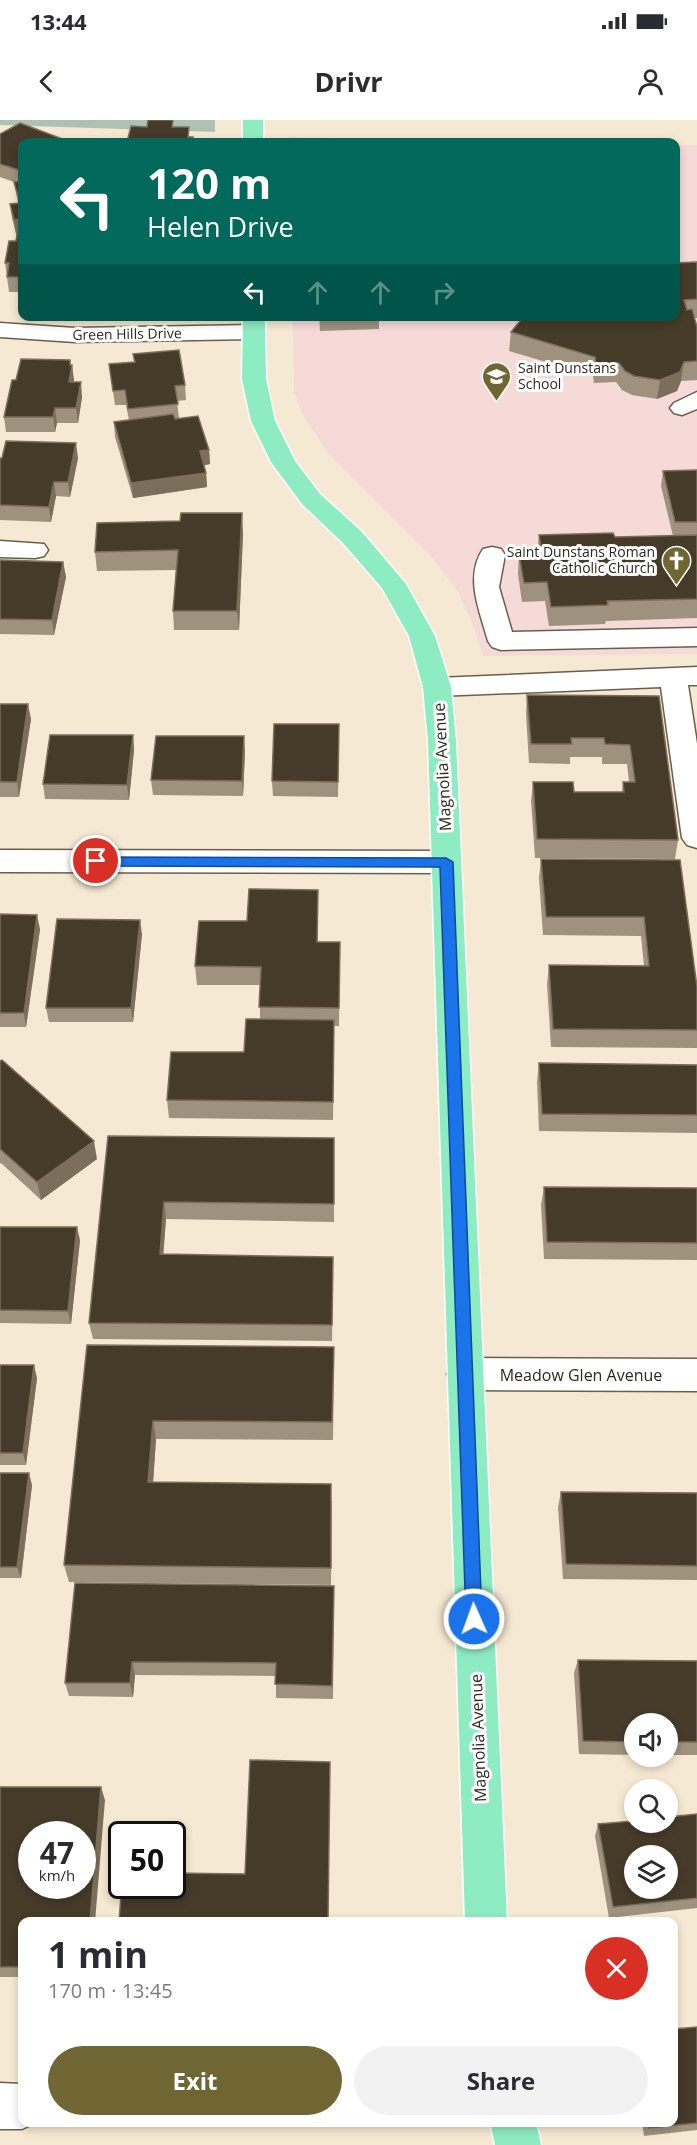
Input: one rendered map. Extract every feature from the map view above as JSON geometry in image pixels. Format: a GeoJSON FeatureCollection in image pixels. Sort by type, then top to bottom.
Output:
{"type":"FeatureCollection","features":[{"type":"Feature","properties":{"kind":"main road"},"geometry":{"type":"LineString","coordinates":[[253,120],[254,138]]}},
{"type":"Feature","properties":{"kind":"main road","name":"Magnolia Avenue"},"geometry":{"type":"LineString","coordinates":[[254,324],[254,379],[263,421],[283,462],[311,499],[352,537],[393,584],[422,636],[437,687],[442,741],[486,1917]]}},
{"type":"Feature","properties":{"kind":"main road"},"geometry":{"type":"LineString","coordinates":[[514,2127],[518,2145]]}},
{"type":"Feature","properties":{"kind":"street","name":"Green Hills Drive"},"geometry":{"type":"LineString","coordinates":[[0,330],[75,335],[254,324]]}},
{"type":"Feature","properties":{"kind":"street"},"geometry":{"type":"LineString","coordinates":[[0,549],[35,549]]}},
{"type":"Feature","properties":{"kind":"street"},"geometry":{"type":"LineString","coordinates":[[492,555],[486,587],[501,641],[697,637]]}},
{"type":"Feature","properties":{"kind":"street"},"geometry":{"type":"LineString","coordinates":[[437,687],[685,677],[697,838]]}},
{"type":"Feature","properties":{"kind":"street"},"geometry":{"type":"LineString","coordinates":[[0,861],[446,862]]}},
{"type":"Feature","properties":{"kind":"street","name":"Meadow Glen Avenue"},"geometry":{"type":"LineString","coordinates":[[465,1374],[697,1375]]}},
{"type":"Feature","properties":{"kind":"street"},"geometry":{"type":"LineString","coordinates":[[0,2106],[18,2106]]}},
{"type":"Feature","properties":{"kind":"shaded area"},"geometry":{"type":"Polygon","coordinates":[[[290,137],[343,138],[290,138],[290,137]]]}},
{"type":"Feature","properties":{"kind":"shaded area","name":"Saint Dunstans School"},"geometry":{"type":"Polygon","coordinates":[[[680,145],[697,145],[697,654],[483,656],[472,622],[457,590],[429,554],[328,453],[302,414],[294,391],[293,321],[680,321],[680,145]]]}},
{"type":"Feature","properties":{"kind":"green space"},"geometry":{"type":"Polygon","coordinates":[[[0,120],[215,120],[215,132],[0,125],[0,120]]]}},
{"type":"Feature","properties":{"kind":"building"},"geometry":{"type":"Polygon","coordinates":[[[148,120],[173,120],[172,127],[189,127],[188,137],[193,138],[128,138],[131,126],[147,127],[148,120]]]}},
{"type":"Feature","properties":{"kind":"building"},"geometry":{"type":"Polygon","coordinates":[[[20,123],[60,138],[18,138],[18,170],[0,164],[0,134],[20,123]]]}},
{"type":"Feature","properties":{"kind":"building"},"geometry":{"type":"Polygon","coordinates":[[[14,182],[18,182],[18,196],[14,182]]]}},
{"type":"Feature","properties":{"kind":"building"},"geometry":{"type":"Polygon","coordinates":[[[18,203],[18,220],[14,220],[10,204],[18,203]]]}},
{"type":"Feature","properties":{"kind":"building"},"geometry":{"type":"Polygon","coordinates":[[[18,228],[18,277],[7,277],[9,263],[5,263],[9,241],[16,241],[18,228]]]}},
{"type":"Feature","properties":{"kind":"building"},"geometry":{"type":"Polygon","coordinates":[[[697,262],[697,299],[684,300],[687,310],[692,309],[697,327],[697,361],[684,362],[680,372],[660,380],[634,376],[625,371],[619,363],[596,364],[595,357],[511,332],[520,321],[680,321],[680,263],[697,262]]]}},
{"type":"Feature","properties":{"kind":"building"},"geometry":{"type":"Polygon","coordinates":[[[179,350],[185,385],[175,386],[178,404],[128,409],[125,390],[113,391],[109,364],[135,362],[133,354],[179,350]]]}},
{"type":"Feature","properties":{"kind":"building"},"geometry":{"type":"Polygon","coordinates":[[[21,359],[70,360],[70,365],[72,365],[69,382],[81,382],[76,408],[55,408],[53,417],[4,417],[12,380],[16,380],[21,359]]]}},
{"type":"Feature","properties":{"kind":"building"},"geometry":{"type":"Polygon","coordinates":[[[173,414],[175,419],[198,416],[209,450],[200,451],[206,473],[131,483],[114,422],[173,414]]]}},
{"type":"Feature","properties":{"kind":"building"},"geometry":{"type":"Polygon","coordinates":[[[6,441],[76,443],[68,482],[54,482],[49,507],[0,505],[0,458],[2,458],[6,441]]]}},
{"type":"Feature","properties":{"kind":"building"},"geometry":{"type":"Polygon","coordinates":[[[697,470],[697,522],[675,522],[663,471],[697,470]]]}},
{"type":"Feature","properties":{"kind":"building"},"geometry":{"type":"Polygon","coordinates":[[[181,513],[242,513],[237,611],[173,611],[178,550],[95,552],[97,523],[180,521],[181,513]]]}},
{"type":"Feature","properties":{"kind":"building"},"geometry":{"type":"Polygon","coordinates":[[[613,533],[615,537],[697,535],[697,599],[607,601],[608,605],[551,607],[547,582],[524,583],[519,555],[542,554],[539,535],[613,533]]]}},
{"type":"Feature","properties":{"kind":"building"},"geometry":{"type":"Polygon","coordinates":[[[0,560],[63,562],[52,620],[0,619],[0,560]]]}},
{"type":"Feature","properties":{"kind":"building"},"geometry":{"type":"Polygon","coordinates":[[[527,695],[659,696],[678,840],[537,839],[533,782],[573,782],[574,792],[624,792],[623,782],[635,782],[630,745],[605,744],[604,738],[571,738],[572,744],[531,744],[527,695]]]}},
{"type":"Feature","properties":{"kind":"building"},"geometry":{"type":"Polygon","coordinates":[[[0,704],[28,704],[17,782],[0,782],[0,704]]]}},
{"type":"Feature","properties":{"kind":"building"},"geometry":{"type":"Polygon","coordinates":[[[274,724],[339,724],[338,782],[272,781],[274,724]]]}},
{"type":"Feature","properties":{"kind":"building"},"geometry":{"type":"Polygon","coordinates":[[[50,735],[133,735],[127,785],[43,784],[50,735]]]}},
{"type":"Feature","properties":{"kind":"building"},"geometry":{"type":"Polygon","coordinates":[[[156,736],[244,736],[242,781],[151,780],[156,736]]]}},
{"type":"Feature","properties":{"kind":"building"},"geometry":{"type":"Polygon","coordinates":[[[541,859],[680,860],[697,987],[697,1030],[553,1029],[549,965],[649,966],[644,917],[546,917],[541,859]]]}},
{"type":"Feature","properties":{"kind":"building"},"geometry":{"type":"Polygon","coordinates":[[[249,889],[318,890],[317,942],[340,942],[339,1008],[259,1007],[261,967],[195,966],[199,921],[247,921],[249,889]]]}},
{"type":"Feature","properties":{"kind":"building"},"geometry":{"type":"Polygon","coordinates":[[[0,914],[37,915],[24,1013],[0,1013],[0,914]]]}},
{"type":"Feature","properties":{"kind":"building"},"geometry":{"type":"Polygon","coordinates":[[[57,919],[140,920],[131,1008],[46,1008],[57,919]]]}},
{"type":"Feature","properties":{"kind":"building"},"geometry":{"type":"Polygon","coordinates":[[[246,1019],[334,1020],[333,1102],[167,1100],[171,1052],[244,1052],[246,1019]]]}},
{"type":"Feature","properties":{"kind":"building"},"geometry":{"type":"Polygon","coordinates":[[[2,1060],[94,1141],[37,1182],[0,1149],[0,1061],[2,1060]]]}},
{"type":"Feature","properties":{"kind":"building"},"geometry":{"type":"Polygon","coordinates":[[[539,1063],[697,1065],[697,1115],[542,1114],[539,1063]]]}},
{"type":"Feature","properties":{"kind":"building"},"geometry":{"type":"Polygon","coordinates":[[[108,1136],[334,1138],[334,1204],[164,1202],[160,1254],[333,1257],[332,1325],[89,1323],[108,1136]]]}},
{"type":"Feature","properties":{"kind":"building"},"geometry":{"type":"Polygon","coordinates":[[[544,1187],[697,1188],[697,1243],[547,1242],[544,1187]]]}},
{"type":"Feature","properties":{"kind":"building"},"geometry":{"type":"Polygon","coordinates":[[[0,1227],[77,1227],[68,1311],[0,1310],[0,1227]]]}},
{"type":"Feature","properties":{"kind":"building"},"geometry":{"type":"Polygon","coordinates":[[[87,1345],[334,1347],[332,1422],[153,1421],[148,1482],[331,1484],[331,1568],[64,1565],[87,1345]]]}},
{"type":"Feature","properties":{"kind":"building"},"geometry":{"type":"Polygon","coordinates":[[[0,1365],[34,1365],[23,1453],[0,1453],[0,1365]]]}},
{"type":"Feature","properties":{"kind":"building"},"geometry":{"type":"Polygon","coordinates":[[[0,1473],[29,1473],[17,1567],[0,1567],[0,1473]]]}},
{"type":"Feature","properties":{"kind":"building"},"geometry":{"type":"Polygon","coordinates":[[[561,1492],[697,1493],[697,1566],[566,1564],[561,1492]]]}},
{"type":"Feature","properties":{"kind":"building"},"geometry":{"type":"Polygon","coordinates":[[[75,1583],[334,1586],[332,1686],[275,1684],[276,1663],[132,1662],[130,1683],[65,1683],[75,1583]]]}},
{"type":"Feature","properties":{"kind":"building"},"geometry":{"type":"Polygon","coordinates":[[[578,1660],[697,1661],[697,1742],[678,1742],[678,1713],[624,1713],[624,1742],[583,1741],[578,1660]]]}},
{"type":"Feature","properties":{"kind":"building"},"geometry":{"type":"Polygon","coordinates":[[[250,1760],[330,1762],[328,1917],[119,1917],[121,1899],[186,1899],[186,1873],[245,1874],[250,1760]]]}},
{"type":"Feature","properties":{"kind":"building"},"geometry":{"type":"Polygon","coordinates":[[[0,1787],[101,1787],[96,1848],[96,1821],[18,1821],[18,1899],[92,1899],[90,1917],[18,1917],[18,1967],[0,1967],[0,1787]]]}},
{"type":"Feature","properties":{"kind":"building"},"geometry":{"type":"Polygon","coordinates":[[[697,1814],[697,1898],[613,1907],[598,1824],[624,1822],[624,1833],[678,1833],[678,1816],[697,1814]]]}},
{"type":"Feature","properties":{"kind":"building"},"geometry":{"type":"Polygon","coordinates":[[[697,2027],[697,2123],[678,2125],[678,2029],[697,2027]]]}},
{"type":"Feature","properties":{"kind":"place","name":"Saint Dunstans School"},"geometry":{"type":"Point","coordinates":[497,402]}},
{"type":"Feature","properties":{"kind":"place","name":"Saint Dunstans Roman Catholic Church"},"geometry":{"type":"Point","coordinates":[676,586]}},
{"type":"Feature","properties":{"kind":"route"},"geometry":{"type":"LineString","coordinates":[[96,861],[446,862],[474,1619]]}}]}
